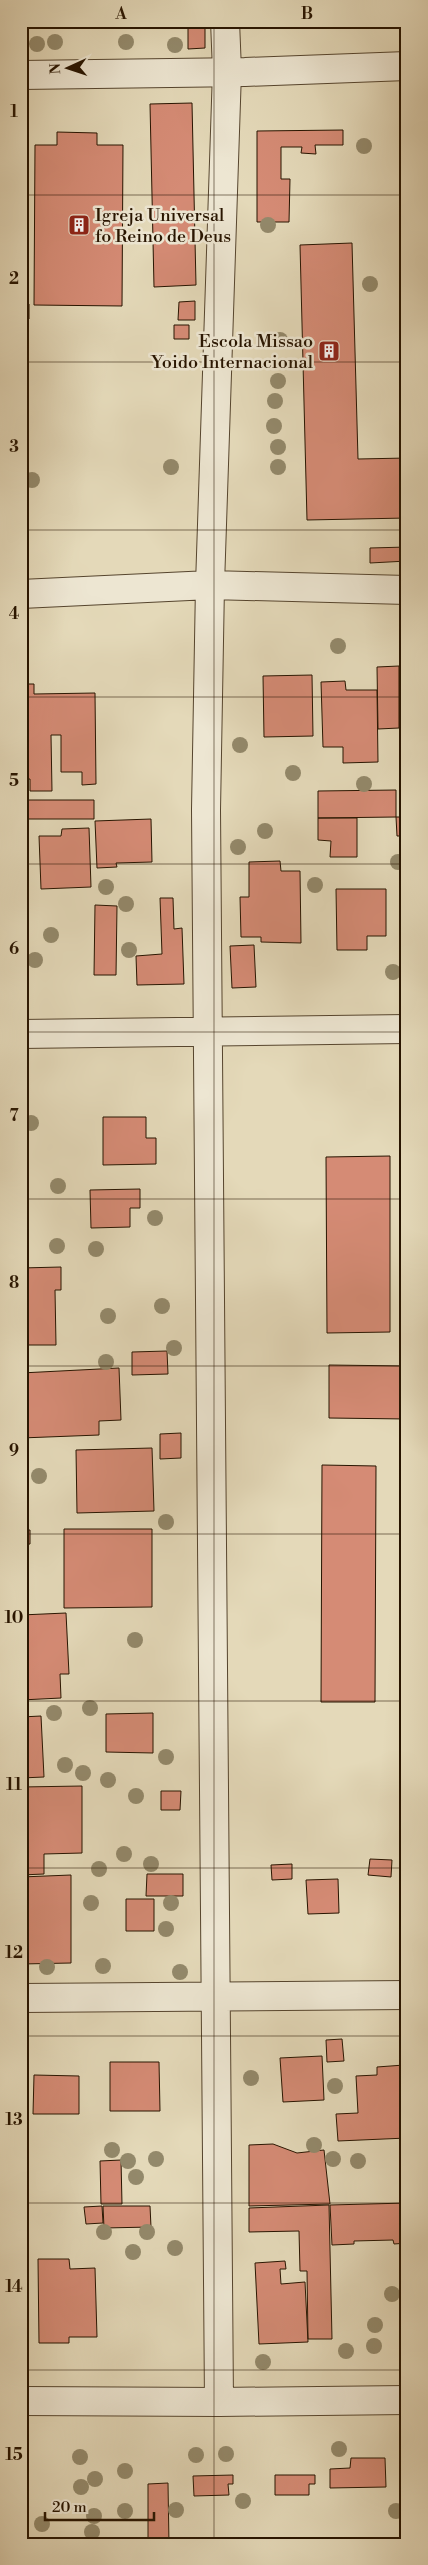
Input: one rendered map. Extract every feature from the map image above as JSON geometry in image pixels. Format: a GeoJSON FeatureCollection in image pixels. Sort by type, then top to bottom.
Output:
{"type":"FeatureCollection","features":[{"type":"Feature","properties":{"kind":"street"},"geometry":{"type":"LineString","coordinates":[[219,2402],[206,1032],[206,810],[210,586],[227,71],[226,21]]}},
{"type":"Feature","properties":{"kind":"street"},"geometry":{"type":"LineString","coordinates":[[21,75],[407,66]]}},
{"type":"Feature","properties":{"kind":"street"},"geometry":{"type":"LineString","coordinates":[[21,594],[210,586],[407,590]]}},
{"type":"Feature","properties":{"kind":"street"},"geometry":{"type":"LineString","coordinates":[[21,1034],[407,1029]]}},
{"type":"Feature","properties":{"kind":"street"},"geometry":{"type":"LineString","coordinates":[[21,1998],[407,1995]]}},
{"type":"Feature","properties":{"kind":"street"},"geometry":{"type":"LineString","coordinates":[[21,2401],[219,2402],[407,2400]]}},
{"type":"Feature","properties":{"kind":"building"},"geometry":{"type":"Polygon","coordinates":[[[188,21],[205,21],[205,48],[188,49],[188,21]]]}},
{"type":"Feature","properties":{"kind":"building"},"geometry":{"type":"Polygon","coordinates":[[[192,103],[196,285],[154,287],[150,104],[192,103]]]}},
{"type":"Feature","properties":{"kind":"building"},"geometry":{"type":"Polygon","coordinates":[[[343,130],[343,145],[315,145],[316,154],[301,153],[302,147],[281,147],[281,179],[290,179],[289,222],[257,222],[257,131],[343,130]]]}},
{"type":"Feature","properties":{"kind":"building","name":"Igreja Universal fo Reino de Deus"},"geometry":{"type":"Polygon","coordinates":[[[57,132],[97,133],[97,145],[123,145],[122,306],[34,305],[35,145],[57,145],[57,132]]]}},
{"type":"Feature","properties":{"kind":"building","name":"Escola Missao Yoido Internacional"},"geometry":{"type":"Polygon","coordinates":[[[352,243],[358,459],[407,458],[407,518],[307,520],[300,245],[352,243]]]}},
{"type":"Feature","properties":{"kind":"building"},"geometry":{"type":"Polygon","coordinates":[[[195,301],[195,320],[178,320],[179,302],[195,301]]]}},
{"type":"Feature","properties":{"kind":"building"},"geometry":{"type":"Polygon","coordinates":[[[21,304],[29,304],[29,319],[21,319],[21,304]]]}},
{"type":"Feature","properties":{"kind":"building"},"geometry":{"type":"Polygon","coordinates":[[[21,320],[27,320],[27,391],[21,391],[21,320]]]}},
{"type":"Feature","properties":{"kind":"building"},"geometry":{"type":"Polygon","coordinates":[[[174,325],[189,325],[189,339],[174,339],[174,325]]]}},
{"type":"Feature","properties":{"kind":"building"},"geometry":{"type":"Polygon","coordinates":[[[407,547],[407,561],[370,563],[370,548],[407,547]]]}},
{"type":"Feature","properties":{"kind":"building"},"geometry":{"type":"Polygon","coordinates":[[[399,666],[399,728],[378,729],[377,667],[399,666]]]}},
{"type":"Feature","properties":{"kind":"building"},"geometry":{"type":"Polygon","coordinates":[[[312,675],[313,736],[264,737],[263,676],[312,675]]]}},
{"type":"Feature","properties":{"kind":"building"},"geometry":{"type":"Polygon","coordinates":[[[345,681],[346,690],[377,690],[378,762],[343,763],[343,747],[323,747],[321,682],[345,681]]]}},
{"type":"Feature","properties":{"kind":"building"},"geometry":{"type":"Polygon","coordinates":[[[21,684],[34,684],[34,694],[95,693],[96,784],[82,785],[82,772],[61,772],[61,735],[51,735],[52,791],[30,791],[30,779],[21,779],[21,684]]]}},
{"type":"Feature","properties":{"kind":"building"},"geometry":{"type":"Polygon","coordinates":[[[396,790],[396,817],[318,818],[318,791],[396,790]]]}},
{"type":"Feature","properties":{"kind":"building"},"geometry":{"type":"Polygon","coordinates":[[[21,800],[94,800],[94,819],[21,819],[21,800]]]}},
{"type":"Feature","properties":{"kind":"building"},"geometry":{"type":"Polygon","coordinates":[[[396,817],[407,817],[407,836],[397,836],[396,817]]]}},
{"type":"Feature","properties":{"kind":"building"},"geometry":{"type":"Polygon","coordinates":[[[318,818],[357,818],[357,857],[330,857],[331,841],[318,840],[318,818]]]}},
{"type":"Feature","properties":{"kind":"building"},"geometry":{"type":"Polygon","coordinates":[[[151,819],[152,862],[116,863],[117,867],[97,868],[95,821],[151,819]]]}},
{"type":"Feature","properties":{"kind":"building"},"geometry":{"type":"Polygon","coordinates":[[[89,828],[91,887],[41,889],[39,836],[61,836],[62,829],[89,828]]]}},
{"type":"Feature","properties":{"kind":"building"},"geometry":{"type":"Polygon","coordinates":[[[280,861],[281,871],[300,871],[301,943],[261,942],[261,937],[241,937],[240,897],[249,897],[249,862],[280,861]]]}},
{"type":"Feature","properties":{"kind":"building"},"geometry":{"type":"Polygon","coordinates":[[[336,889],[386,889],[386,936],[367,936],[367,950],[337,950],[336,889]]]}},
{"type":"Feature","properties":{"kind":"building"},"geometry":{"type":"Polygon","coordinates":[[[160,898],[173,898],[174,929],[182,928],[184,984],[137,985],[136,956],[162,954],[160,898]]]}},
{"type":"Feature","properties":{"kind":"building"},"geometry":{"type":"Polygon","coordinates":[[[95,905],[117,906],[116,975],[94,975],[95,905]]]}},
{"type":"Feature","properties":{"kind":"building"},"geometry":{"type":"Polygon","coordinates":[[[254,945],[256,987],[232,988],[230,946],[254,945]]]}},
{"type":"Feature","properties":{"kind":"building"},"geometry":{"type":"Polygon","coordinates":[[[103,1117],[146,1117],[146,1138],[156,1138],[156,1164],[103,1165],[103,1117]]]}},
{"type":"Feature","properties":{"kind":"building"},"geometry":{"type":"Polygon","coordinates":[[[390,1156],[390,1332],[327,1333],[326,1157],[390,1156]]]}},
{"type":"Feature","properties":{"kind":"building"},"geometry":{"type":"Polygon","coordinates":[[[140,1189],[140,1208],[130,1208],[130,1227],[91,1228],[90,1190],[140,1189]]]}},
{"type":"Feature","properties":{"kind":"building"},"geometry":{"type":"Polygon","coordinates":[[[61,1267],[61,1290],[55,1290],[56,1345],[27,1345],[27,1357],[21,1357],[21,1268],[61,1267]]]}},
{"type":"Feature","properties":{"kind":"building"},"geometry":{"type":"Polygon","coordinates":[[[167,1351],[168,1374],[132,1375],[132,1352],[167,1351]]]}},
{"type":"Feature","properties":{"kind":"building"},"geometry":{"type":"Polygon","coordinates":[[[329,1365],[407,1366],[407,1419],[329,1418],[329,1365]]]}},
{"type":"Feature","properties":{"kind":"building"},"geometry":{"type":"Polygon","coordinates":[[[119,1368],[121,1420],[99,1421],[99,1435],[21,1438],[21,1373],[119,1368]]]}},
{"type":"Feature","properties":{"kind":"building"},"geometry":{"type":"Polygon","coordinates":[[[181,1433],[181,1458],[160,1459],[160,1434],[181,1433]]]}},
{"type":"Feature","properties":{"kind":"building"},"geometry":{"type":"Polygon","coordinates":[[[152,1448],[154,1511],[77,1513],[76,1450],[152,1448]]]}},
{"type":"Feature","properties":{"kind":"building"},"geometry":{"type":"Polygon","coordinates":[[[322,1465],[376,1466],[375,1702],[321,1702],[322,1465]]]}},
{"type":"Feature","properties":{"kind":"building"},"geometry":{"type":"Polygon","coordinates":[[[64,1529],[152,1529],[152,1607],[64,1608],[64,1529]]]}},
{"type":"Feature","properties":{"kind":"building"},"geometry":{"type":"Polygon","coordinates":[[[21,1530],[30,1530],[30,1544],[21,1545],[21,1530]]]}},
{"type":"Feature","properties":{"kind":"building"},"geometry":{"type":"Polygon","coordinates":[[[66,1613],[69,1674],[60,1674],[61,1698],[21,1700],[21,1615],[66,1613]]]}},
{"type":"Feature","properties":{"kind":"building"},"geometry":{"type":"Polygon","coordinates":[[[153,1713],[153,1753],[106,1752],[106,1714],[153,1713]]]}},
{"type":"Feature","properties":{"kind":"building"},"geometry":{"type":"Polygon","coordinates":[[[41,1716],[44,1777],[21,1778],[21,1717],[41,1716]]]}},
{"type":"Feature","properties":{"kind":"building"},"geometry":{"type":"Polygon","coordinates":[[[82,1786],[82,1853],[44,1854],[44,1874],[21,1875],[21,1787],[82,1786]]]}},
{"type":"Feature","properties":{"kind":"building"},"geometry":{"type":"Polygon","coordinates":[[[161,1791],[181,1791],[180,1810],[161,1810],[161,1791]]]}},
{"type":"Feature","properties":{"kind":"building"},"geometry":{"type":"Polygon","coordinates":[[[370,1859],[392,1860],[391,1877],[368,1875],[370,1859]]]}},
{"type":"Feature","properties":{"kind":"building"},"geometry":{"type":"Polygon","coordinates":[[[292,1864],[292,1879],[272,1880],[271,1865],[292,1864]]]}},
{"type":"Feature","properties":{"kind":"building"},"geometry":{"type":"Polygon","coordinates":[[[147,1874],[183,1874],[183,1896],[146,1896],[147,1874]]]}},
{"type":"Feature","properties":{"kind":"building"},"geometry":{"type":"Polygon","coordinates":[[[71,1875],[71,1963],[21,1964],[21,1877],[71,1875]]]}},
{"type":"Feature","properties":{"kind":"building"},"geometry":{"type":"Polygon","coordinates":[[[338,1879],[339,1913],[308,1914],[306,1880],[338,1879]]]}},
{"type":"Feature","properties":{"kind":"building"},"geometry":{"type":"Polygon","coordinates":[[[126,1899],[154,1899],[154,1931],[126,1931],[126,1899]]]}},
{"type":"Feature","properties":{"kind":"building"},"geometry":{"type":"Polygon","coordinates":[[[342,2039],[344,2061],[327,2062],[326,2040],[342,2039]]]}},
{"type":"Feature","properties":{"kind":"building"},"geometry":{"type":"Polygon","coordinates":[[[322,2056],[324,2100],[283,2102],[280,2058],[322,2056]]]}},
{"type":"Feature","properties":{"kind":"building"},"geometry":{"type":"Polygon","coordinates":[[[110,2062],[159,2062],[160,2111],[110,2111],[110,2062]]]}},
{"type":"Feature","properties":{"kind":"building"},"geometry":{"type":"Polygon","coordinates":[[[404,2065],[407,2138],[338,2141],[336,2114],[358,2113],[356,2076],[377,2075],[377,2067],[404,2065]]]}},
{"type":"Feature","properties":{"kind":"building"},"geometry":{"type":"Polygon","coordinates":[[[34,2075],[79,2076],[79,2114],[33,2114],[34,2075]]]}},
{"type":"Feature","properties":{"kind":"building"},"geometry":{"type":"Polygon","coordinates":[[[273,2144],[297,2153],[324,2150],[330,2204],[249,2206],[249,2145],[273,2144]]]}},
{"type":"Feature","properties":{"kind":"building"},"geometry":{"type":"Polygon","coordinates":[[[121,2160],[122,2204],[101,2204],[100,2161],[121,2160]]]}},
{"type":"Feature","properties":{"kind":"building"},"geometry":{"type":"Polygon","coordinates":[[[407,2203],[407,2243],[394,2244],[393,2240],[354,2241],[354,2244],[332,2245],[330,2205],[407,2203]]]}},
{"type":"Feature","properties":{"kind":"building"},"geometry":{"type":"Polygon","coordinates":[[[329,2205],[332,2339],[308,2339],[307,2271],[300,2271],[299,2231],[249,2232],[249,2208],[329,2205]]]}},
{"type":"Feature","properties":{"kind":"building"},"geometry":{"type":"Polygon","coordinates":[[[102,2206],[103,2223],[86,2224],[84,2207],[102,2206]]]}},
{"type":"Feature","properties":{"kind":"building"},"geometry":{"type":"Polygon","coordinates":[[[103,2206],[150,2206],[151,2227],[104,2228],[103,2206]]]}},
{"type":"Feature","properties":{"kind":"building"},"geometry":{"type":"Polygon","coordinates":[[[38,2259],[69,2259],[70,2269],[95,2268],[97,2337],[69,2337],[69,2343],[39,2343],[38,2259]]]}},
{"type":"Feature","properties":{"kind":"building"},"geometry":{"type":"Polygon","coordinates":[[[285,2261],[286,2269],[280,2269],[281,2284],[305,2282],[308,2342],[259,2344],[255,2263],[285,2261]]]}},
{"type":"Feature","properties":{"kind":"building"},"geometry":{"type":"Polygon","coordinates":[[[351,2458],[385,2458],[386,2487],[330,2488],[330,2469],[350,2468],[351,2458]]]}},
{"type":"Feature","properties":{"kind":"building"},"geometry":{"type":"Polygon","coordinates":[[[233,2475],[233,2484],[228,2484],[229,2495],[194,2496],[193,2476],[233,2475]]]}},
{"type":"Feature","properties":{"kind":"building"},"geometry":{"type":"Polygon","coordinates":[[[275,2475],[315,2475],[315,2484],[309,2484],[309,2495],[275,2495],[275,2475]]]}},
{"type":"Feature","properties":{"kind":"building"},"geometry":{"type":"Polygon","coordinates":[[[168,2483],[169,2544],[148,2544],[148,2484],[168,2483]]]}},
{"type":"Feature","properties":{"kind":"place","name":"Igreja Universal fo Reino de Deus"},"geometry":{"type":"Point","coordinates":[79,225]}},
{"type":"Feature","properties":{"kind":"place","name":"Escola Missao Yoido Internacional"},"geometry":{"type":"Point","coordinates":[329,351]}}]}
